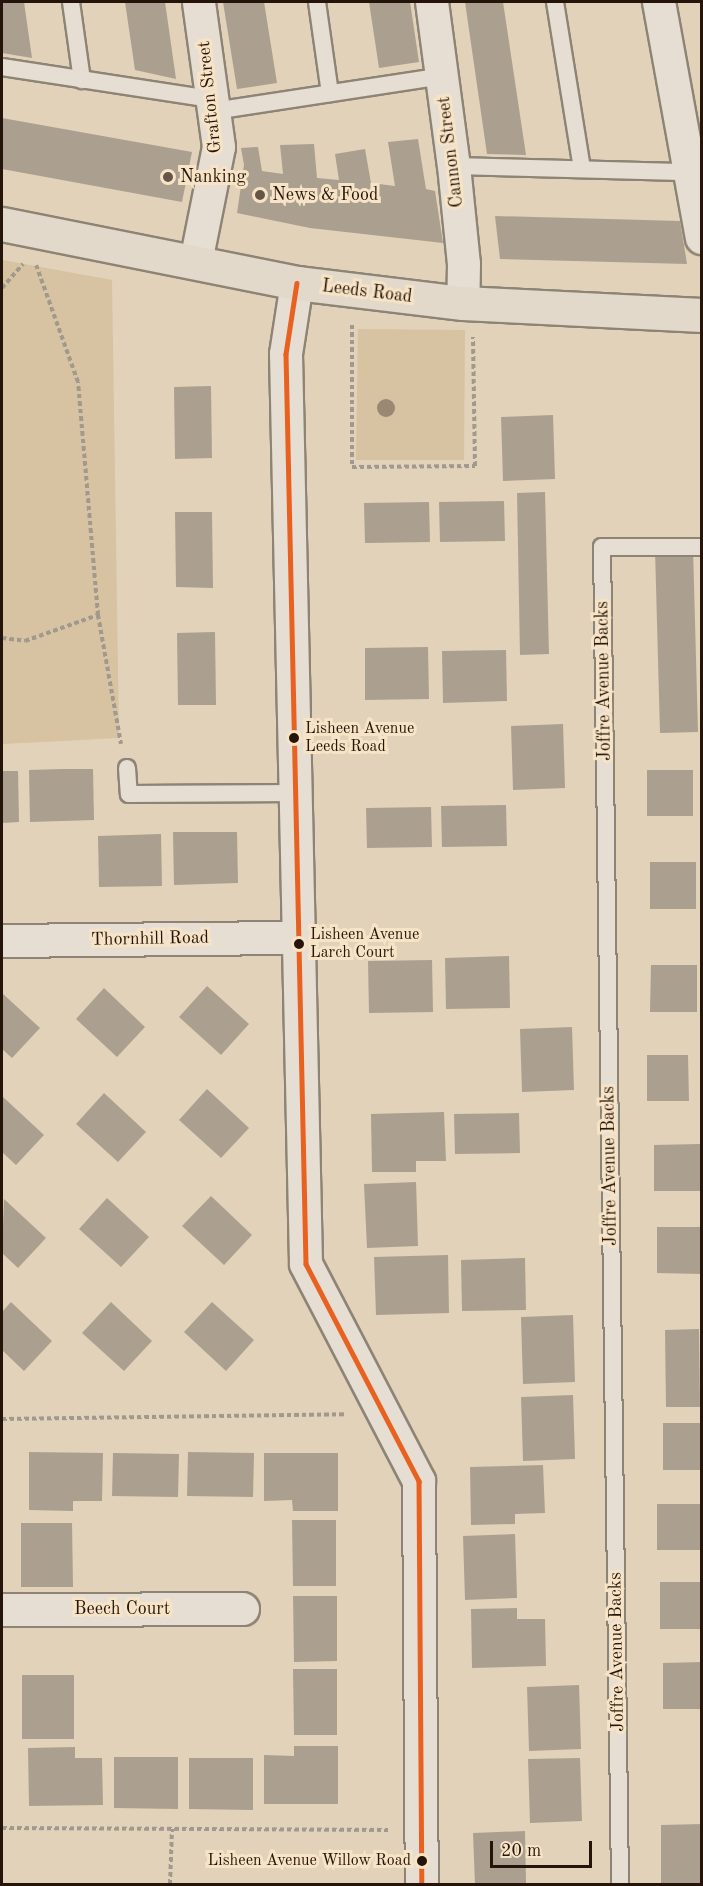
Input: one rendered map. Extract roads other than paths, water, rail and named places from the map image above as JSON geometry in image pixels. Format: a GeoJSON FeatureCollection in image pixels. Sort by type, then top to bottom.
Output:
{"type":"FeatureCollection","features":[{"type":"Feature","properties":{"kind":"main road","name":"Leeds Road"},"geometry":{"type":"LineString","coordinates":[[2,225],[468,316],[702,315]]}},
{"type":"Feature","properties":{"kind":"street","name":"Grafton Street"},"geometry":{"type":"LineString","coordinates":[[196,262],[219,147],[199,2]]}},
{"type":"Feature","properties":{"kind":"street","name":"Cannon Street"},"geometry":{"type":"LineString","coordinates":[[432,2],[454,166],[468,316]]}},
{"type":"Feature","properties":{"kind":"street"},"geometry":{"type":"LineString","coordinates":[[659,2],[702,238]]}},
{"type":"Feature","properties":{"kind":"street"},"geometry":{"type":"LineString","coordinates":[[297,283],[286,354],[306,1264],[419,1481],[422,1884]]}},
{"type":"Feature","properties":{"kind":"street","name":"Thornhill Road"},"geometry":{"type":"LineString","coordinates":[[2,941],[298,938]]}},
{"type":"Feature","properties":{"kind":"street","name":"Beech Court"},"geometry":{"type":"LineString","coordinates":[[2,1610],[243,1609]]}},
{"type":"Feature","properties":{"kind":"lane"},"geometry":{"type":"LineString","coordinates":[[71,2],[82,80]]}},
{"type":"Feature","properties":{"kind":"lane"},"geometry":{"type":"LineString","coordinates":[[317,2],[330,93]]}},
{"type":"Feature","properties":{"kind":"lane"},"geometry":{"type":"LineString","coordinates":[[555,2],[582,169]]}},
{"type":"Feature","properties":{"kind":"lane"},"geometry":{"type":"LineString","coordinates":[[2,67],[213,105],[330,93],[442,76]]}},
{"type":"Feature","properties":{"kind":"lane"},"geometry":{"type":"LineString","coordinates":[[454,166],[691,172]]}},
{"type":"Feature","properties":{"kind":"lane","name":"Joffre Avenue Backs"},"geometry":{"type":"LineString","coordinates":[[620,1884],[603,548],[702,547]]}},
{"type":"Feature","properties":{"kind":"lane"},"geometry":{"type":"LineString","coordinates":[[127,768],[129,794],[297,793]]}},
{"type":"Feature","properties":{"kind":"place","name":"Nanking"},"geometry":{"type":"Point","coordinates":[168,177]}},
{"type":"Feature","properties":{"kind":"place","name":"News & Food"},"geometry":{"type":"Point","coordinates":[260,195]}},
{"type":"Feature","properties":{"kind":"place","name":"Lisheen Avenue Leeds Road"},"geometry":{"type":"Point","coordinates":[294,738]}},
{"type":"Feature","properties":{"kind":"place","name":"Lisheen Avenue Larch Court"},"geometry":{"type":"Point","coordinates":[299,944]}},
{"type":"Feature","properties":{"kind":"place","name":"Lisheen Avenue Willow Road"},"geometry":{"type":"Point","coordinates":[422,1861]}}]}
